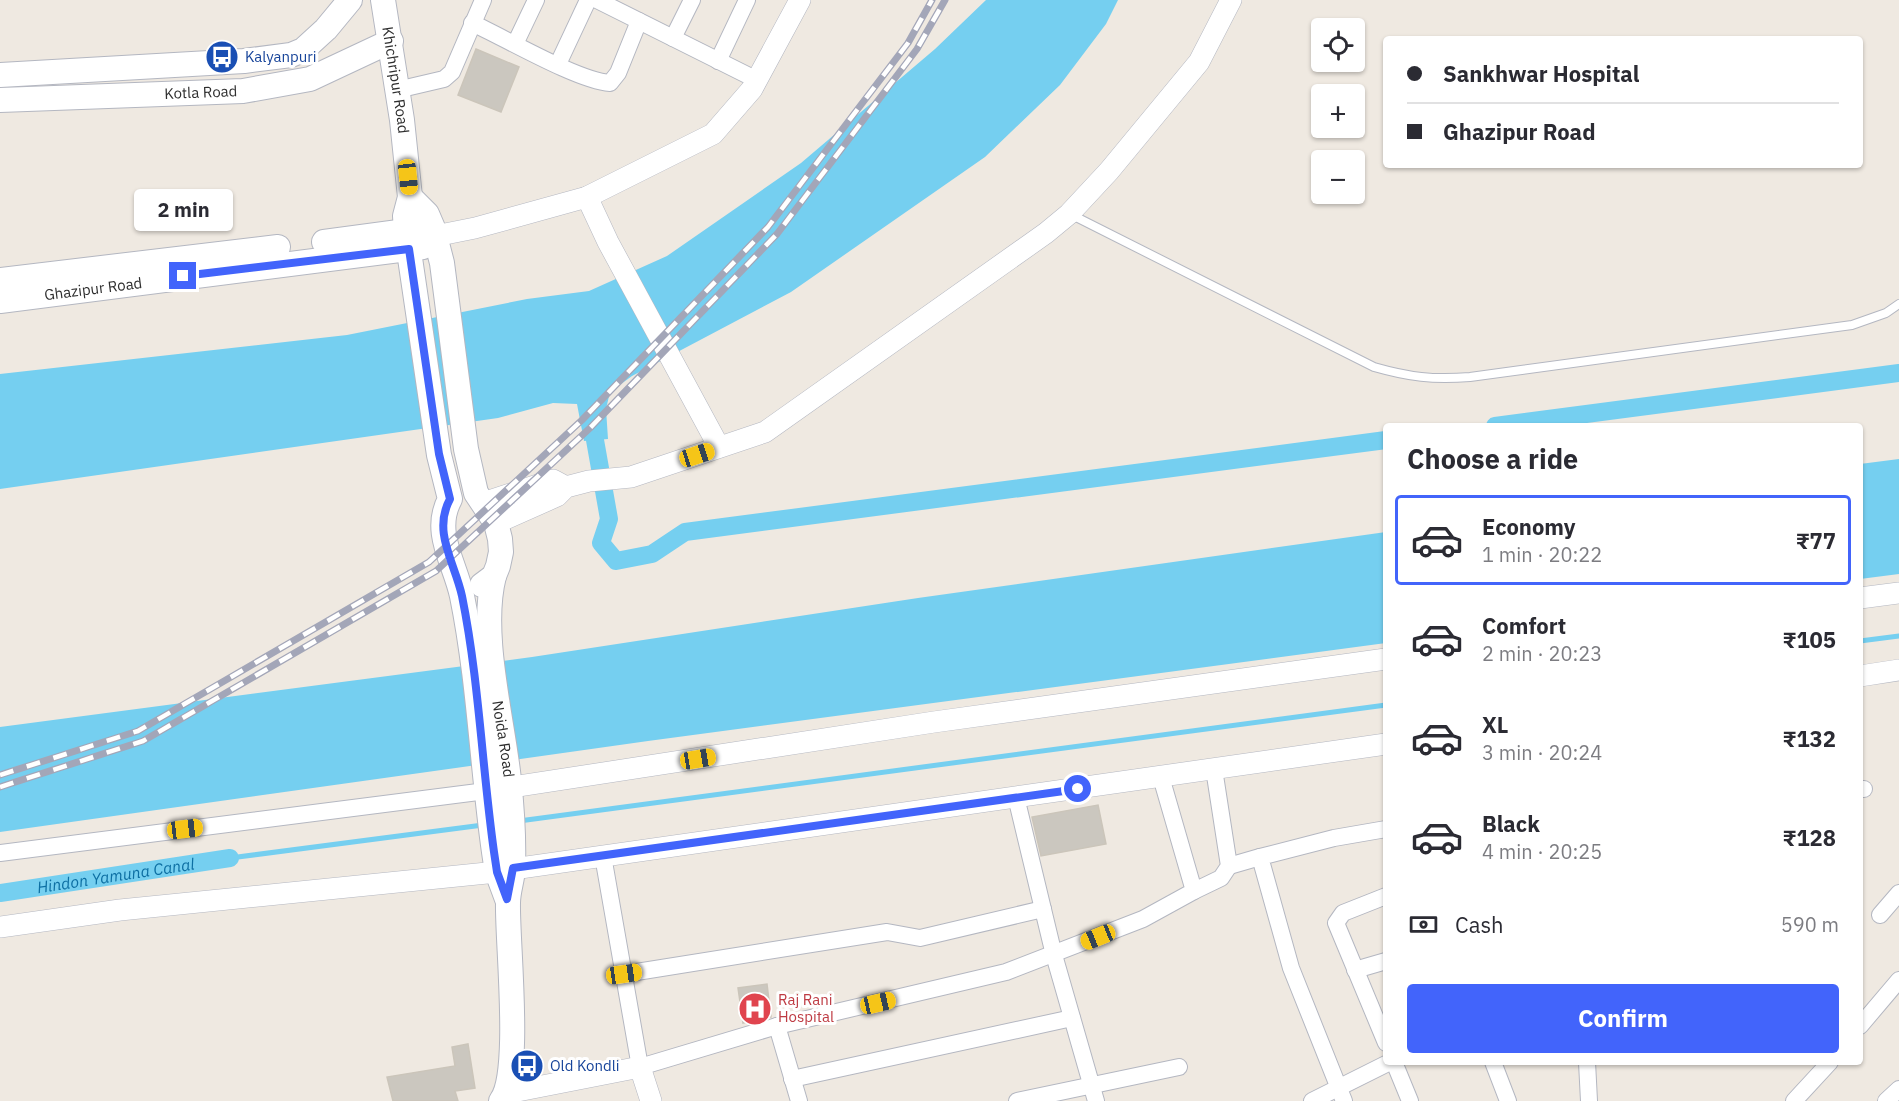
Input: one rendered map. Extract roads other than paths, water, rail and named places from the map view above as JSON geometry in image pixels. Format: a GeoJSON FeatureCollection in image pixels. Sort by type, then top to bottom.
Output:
{"type":"FeatureCollection","features":[{"type":"Feature","properties":{"kind":"main road","name":"Kotla Road"},"geometry":{"type":"LineString","coordinates":[[0,75],[244,61],[291,55],[303,50],[326,29],[350,0]]}},
{"type":"Feature","properties":{"kind":"main road","name":"Khichripur Road"},"geometry":{"type":"LineString","coordinates":[[383,0],[391,41],[410,197],[405,216],[409,249],[439,454],[450,499]]}},
{"type":"Feature","properties":{"kind":"main road","name":"Kotla Road"},"geometry":{"type":"LineString","coordinates":[[0,100],[234,92],[310,79],[391,41]]}},
{"type":"Feature","properties":{"kind":"main road"},"geometry":{"type":"LineString","coordinates":[[303,50],[310,79]]}},
{"type":"Feature","properties":{"kind":"main road"},"geometry":{"type":"LineString","coordinates":[[410,197],[427,213],[437,243]]}},
{"type":"Feature","properties":{"kind":"main road","name":"Ghazipur Road"},"geometry":{"type":"LineString","coordinates":[[0,301],[409,249],[437,243]]}},
{"type":"Feature","properties":{"kind":"main road","name":"Noida Road"},"geometry":{"type":"LineString","coordinates":[[437,243],[466,448],[501,552],[489,595],[481,653]]}},
{"type":"Feature","properties":{"kind":"main road","name":"Ghazipur Road"},"geometry":{"type":"LineString","coordinates":[[0,280],[409,249]]}},
{"type":"Feature","properties":{"kind":"main road"},"geometry":{"type":"LineString","coordinates":[[450,499],[464,494],[485,507]]}},
{"type":"Feature","properties":{"kind":"main road","name":"Noida Road"},"geometry":{"type":"LineString","coordinates":[[450,499],[444,510],[442,528],[481,653],[504,860],[512,1040],[504,1097]]}},
{"type":"Feature","properties":{"kind":"main road"},"geometry":{"type":"LineString","coordinates":[[454,571],[477,585],[484,584],[494,576]]}},
{"type":"Feature","properties":{"kind":"street"},"geometry":{"type":"LineString","coordinates":[[397,90],[444,79],[452,72],[483,0]]}},
{"type":"Feature","properties":{"kind":"street"},"geometry":{"type":"LineString","coordinates":[[516,42],[536,0]]}},
{"type":"Feature","properties":{"kind":"street"},"geometry":{"type":"LineString","coordinates":[[558,64],[588,0]]}},
{"type":"Feature","properties":{"kind":"street"},"geometry":{"type":"LineString","coordinates":[[597,0],[757,80]]}},
{"type":"Feature","properties":{"kind":"street"},"geometry":{"type":"LineString","coordinates":[[673,38],[692,0]]}},
{"type":"Feature","properties":{"kind":"street"},"geometry":{"type":"LineString","coordinates":[[718,61],[747,0]]}},
{"type":"Feature","properties":{"kind":"street"},"geometry":{"type":"LineString","coordinates":[[437,243],[475,228],[587,197],[713,134],[757,80],[800,0]]}},
{"type":"Feature","properties":{"kind":"street"},"geometry":{"type":"LineString","coordinates":[[485,507],[553,480],[566,487],[589,481],[631,477],[765,432],[1070,214],[1199,62],[1231,0]]}},
{"type":"Feature","properties":{"kind":"street"},"geometry":{"type":"LineString","coordinates":[[472,23],[558,64],[600,82],[610,83],[618,73],[639,21]]}},
{"type":"Feature","properties":{"kind":"street"},"geometry":{"type":"LineString","coordinates":[[587,197],[608,242],[719,447]]}},
{"type":"Feature","properties":{"kind":"street"},"geometry":{"type":"LineString","coordinates":[[1863,598],[1899,593]]}},
{"type":"Feature","properties":{"kind":"street"},"geometry":{"type":"LineString","coordinates":[[0,853],[498,794],[934,722],[1383,659]]}},
{"type":"Feature","properties":{"kind":"street"},"geometry":{"type":"LineString","coordinates":[[1863,676],[1899,670]]}},
{"type":"Feature","properties":{"kind":"street"},"geometry":{"type":"LineString","coordinates":[[0,927],[504,860],[603,856],[1383,744]]}},
{"type":"Feature","properties":{"kind":"street"},"geometry":{"type":"LineString","coordinates":[[1214,769],[1229,866]]}},
{"type":"Feature","properties":{"kind":"street"},"geometry":{"type":"LineString","coordinates":[[1161,777],[1194,891]]}},
{"type":"Feature","properties":{"kind":"street"},"geometry":{"type":"LineString","coordinates":[[1016,797],[1054,955],[1094,1093]]}},
{"type":"Feature","properties":{"kind":"street"},"geometry":{"type":"LineString","coordinates":[[504,1097],[640,1066],[777,1026],[1006,972],[1143,919],[1221,878],[1229,866],[1334,838],[1383,830]]}},
{"type":"Feature","properties":{"kind":"street"},"geometry":{"type":"LineString","coordinates":[[603,856],[640,1066],[651,1101]]}},
{"type":"Feature","properties":{"kind":"street"},"geometry":{"type":"LineString","coordinates":[[1260,857],[1291,968],[1341,1095]]}},
{"type":"Feature","properties":{"kind":"street"},"geometry":{"type":"LineString","coordinates":[[1880,915],[1899,893]]}},
{"type":"Feature","properties":{"kind":"street"},"geometry":{"type":"LineString","coordinates":[[1383,897],[1338,917],[1336,923],[1383,1036]]}},
{"type":"Feature","properties":{"kind":"street"},"geometry":{"type":"LineString","coordinates":[[624,974],[887,932],[920,938],[1043,909]]}},
{"type":"Feature","properties":{"kind":"street"},"geometry":{"type":"LineString","coordinates":[[1355,970],[1383,962]]}},
{"type":"Feature","properties":{"kind":"street"},"geometry":{"type":"LineString","coordinates":[[1863,1022],[1899,980]]}},
{"type":"Feature","properties":{"kind":"street"},"geometry":{"type":"LineString","coordinates":[[792,1079],[1072,1018]]}},
{"type":"Feature","properties":{"kind":"street"},"geometry":{"type":"LineString","coordinates":[[777,1026],[799,1101]]}},
{"type":"Feature","properties":{"kind":"street"},"geometry":{"type":"LineString","coordinates":[[1312,1101],[1341,1095],[1387,1065]]}},
{"type":"Feature","properties":{"kind":"street"},"geometry":{"type":"LineString","coordinates":[[1393,1065],[1410,1101]]}},
{"type":"Feature","properties":{"kind":"street"},"geometry":{"type":"LineString","coordinates":[[1494,1065],[1508,1101]]}},
{"type":"Feature","properties":{"kind":"street"},"geometry":{"type":"LineString","coordinates":[[1587,1065],[1589,1101]]}},
{"type":"Feature","properties":{"kind":"street"},"geometry":{"type":"LineString","coordinates":[[1794,1101],[1827,1065]]}},
{"type":"Feature","properties":{"kind":"street"},"geometry":{"type":"LineString","coordinates":[[1017,1101],[1094,1093],[1179,1067]]}},
{"type":"Feature","properties":{"kind":"street"},"geometry":{"type":"LineString","coordinates":[[1886,1101],[1899,1089]]}},
{"type":"Feature","properties":{"kind":"lane"},"geometry":{"type":"LineString","coordinates":[[1070,214],[1374,367],[1410,377],[1440,380],[1470,377],[1852,325],[1886,313],[1899,304]]}},
{"type":"Feature","properties":{"kind":"water"},"geometry":{"type":"Polygon","coordinates":[[[986,0],[1118,0],[1106,24],[1060,85],[985,157],[791,292],[632,376],[610,392],[606,409],[608,439],[584,441],[577,404],[553,403],[498,418],[0,489],[0,374],[347,335],[527,299],[589,291],[667,256],[801,163],[935,49],[986,0]]]}},
{"type":"Feature","properties":{"kind":"water"},"geometry":{"type":"Polygon","coordinates":[[[1899,459],[1899,574],[1863,579],[1863,464],[1899,459]]]}},
{"type":"Feature","properties":{"kind":"water"},"geometry":{"type":"Polygon","coordinates":[[[1383,532],[1383,643],[648,741],[0,832],[0,727],[532,657],[918,598],[1383,532]]]}},
{"type":"Feature","properties":{"kind":"waterway"},"geometry":{"type":"LineString","coordinates":[[1518,423],[1899,373]]}},
{"type":"Feature","properties":{"kind":"waterway"},"geometry":{"type":"LineString","coordinates":[[595,440],[609,519],[601,543],[616,561],[652,554],[685,532],[1383,440]]}},
{"type":"Feature","properties":{"kind":"waterway"},"geometry":{"type":"LineString","coordinates":[[1863,641],[1899,636]]}},
{"type":"Feature","properties":{"kind":"waterway"},"geometry":{"type":"LineString","coordinates":[[519,821],[1383,705]]}},
{"type":"Feature","properties":{"kind":"waterway"},"geometry":{"type":"LineString","coordinates":[[230,858],[483,825]]}},
{"type":"Feature","properties":{"kind":"waterway","name":"Hindon Yamuna Canal"},"geometry":{"type":"LineString","coordinates":[[0,893],[230,858]]}},
{"type":"Feature","properties":{"kind":"railway"},"geometry":{"type":"LineString","coordinates":[[0,775],[138,731],[429,562],[582,420],[768,227],[908,43],[932,0]]}},
{"type":"Feature","properties":{"kind":"railway"},"geometry":{"type":"LineString","coordinates":[[0,787],[143,741],[436,571],[590,428],[777,234],[917,49],[945,0]]}},
{"type":"Feature","properties":{"kind":"place","name":"Kalyanpuri"},"geometry":{"type":"Point","coordinates":[222,57]}},
{"type":"Feature","properties":{"kind":"place","name":"Raj Rani Hospital"},"geometry":{"type":"Point","coordinates":[755,1009]}},
{"type":"Feature","properties":{"kind":"place","name":"Old Kondli"},"geometry":{"type":"Point","coordinates":[527,1066]}}]}
